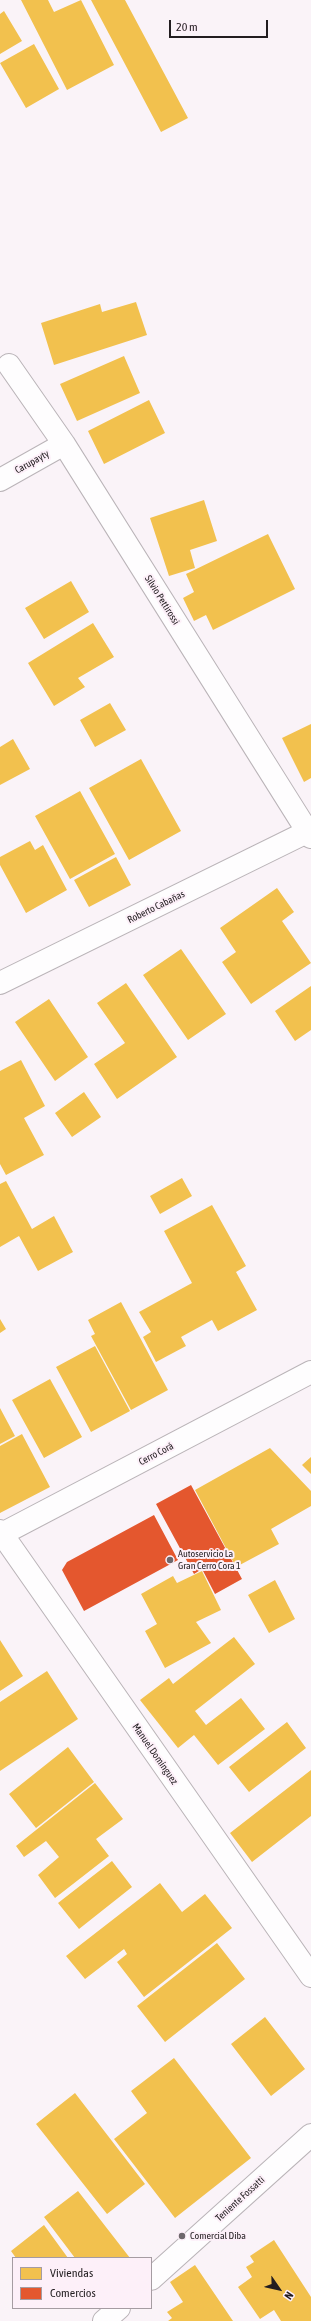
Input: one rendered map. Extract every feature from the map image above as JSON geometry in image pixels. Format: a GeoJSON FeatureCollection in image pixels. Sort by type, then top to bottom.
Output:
{"type":"FeatureCollection","features":[{"type":"Feature","properties":{"kind":"street","name":"Silvio Pettirossi"},"geometry":{"type":"LineString","coordinates":[[9,365],[64,444],[310,833]]}},
{"type":"Feature","properties":{"kind":"street","name":"Carupayty"},"geometry":{"type":"LineString","coordinates":[[0,480],[64,444]]}},
{"type":"Feature","properties":{"kind":"street","name":"Roberto Cabañas"},"geometry":{"type":"LineString","coordinates":[[0,983],[310,833]]}},
{"type":"Feature","properties":{"kind":"street","name":"Cerro Corá"},"geometry":{"type":"LineString","coordinates":[[1,1534],[311,1372]]}},
{"type":"Feature","properties":{"kind":"street","name":"Manuel Domínguez"},"geometry":{"type":"LineString","coordinates":[[1,1534],[311,1976]]}},
{"type":"Feature","properties":{"kind":"street","name":"Teniente Fossatti"},"geometry":{"type":"LineString","coordinates":[[152,2278],[311,2135]]}},
{"type":"Feature","properties":{"kind":"street"},"geometry":{"type":"LineString","coordinates":[[104,2321],[118,2309]]}},
{"type":"Feature","properties":{"kind":"building: Viviendas"},"geometry":{"type":"Polygon","coordinates":[[[21,0],[48,0],[54,12],[81,0],[114,65],[67,90],[21,0]]]}},
{"type":"Feature","properties":{"kind":"building: Viviendas"},"geometry":{"type":"Polygon","coordinates":[[[91,0],[125,0],[188,118],[161,132],[91,0]]]}},
{"type":"Feature","properties":{"kind":"building: Viviendas"},"geometry":{"type":"Polygon","coordinates":[[[4,11],[22,41],[0,54],[0,14],[4,11]]]}},
{"type":"Feature","properties":{"kind":"building: Viviendas"},"geometry":{"type":"Polygon","coordinates":[[[34,44],[59,89],[26,108],[0,63],[34,44]]]}},
{"type":"Feature","properties":{"kind":"building: Viviendas"},"geometry":{"type":"Polygon","coordinates":[[[136,302],[147,335],[54,365],[41,323],[100,304],[102,312],[136,302]]]}},
{"type":"Feature","properties":{"kind":"building: Viviendas"},"geometry":{"type":"Polygon","coordinates":[[[124,356],[140,393],[77,421],[60,384],[124,356]]]}},
{"type":"Feature","properties":{"kind":"building: Viviendas"},"geometry":{"type":"Polygon","coordinates":[[[149,400],[165,433],[104,464],[88,431],[149,400]]]}},
{"type":"Feature","properties":{"kind":"building: Viviendas"},"geometry":{"type":"Polygon","coordinates":[[[204,500],[217,541],[190,550],[195,568],[169,576],[150,518],[204,500]]]}},
{"type":"Feature","properties":{"kind":"building: Viviendas"},"geometry":{"type":"Polygon","coordinates":[[[268,534],[295,589],[213,630],[206,615],[194,621],[183,598],[194,592],[186,574],[268,534]]]}},
{"type":"Feature","properties":{"kind":"building: Viviendas"},"geometry":{"type":"Polygon","coordinates":[[[71,581],[89,612],[44,639],[25,608],[71,581]]]}},
{"type":"Feature","properties":{"kind":"building: Viviendas"},"geometry":{"type":"Polygon","coordinates":[[[93,623],[114,657],[78,678],[85,687],[54,706],[28,663],[93,623]]]}},
{"type":"Feature","properties":{"kind":"building: Viviendas"},"geometry":{"type":"Polygon","coordinates":[[[110,703],[126,730],[95,747],[80,720],[110,703]]]}},
{"type":"Feature","properties":{"kind":"building: Viviendas"},"geometry":{"type":"Polygon","coordinates":[[[311,724],[311,778],[304,782],[282,738],[311,724]]]}},
{"type":"Feature","properties":{"kind":"building: Viviendas"},"geometry":{"type":"Polygon","coordinates":[[[13,739],[30,769],[0,785],[0,747],[13,739]]]}},
{"type":"Feature","properties":{"kind":"building: Viviendas"},"geometry":{"type":"Polygon","coordinates":[[[141,759],[181,831],[129,860],[89,788],[141,759]]]}},
{"type":"Feature","properties":{"kind":"building: Viviendas"},"geometry":{"type":"Polygon","coordinates":[[[80,791],[115,854],[70,879],[35,816],[80,791]]]}},
{"type":"Feature","properties":{"kind":"building: Viviendas"},"geometry":{"type":"Polygon","coordinates":[[[30,841],[35,850],[43,845],[67,890],[26,913],[0,865],[0,857],[30,841]]]}},
{"type":"Feature","properties":{"kind":"building: Viviendas"},"geometry":{"type":"Polygon","coordinates":[[[116,857],[131,885],[89,907],[74,880],[116,857]]]}},
{"type":"Feature","properties":{"kind":"building: Viviendas"},"geometry":{"type":"Polygon","coordinates":[[[277,888],[294,912],[282,921],[311,963],[251,1004],[222,962],[236,952],[220,928],[277,888]]]}},
{"type":"Feature","properties":{"kind":"building: Viviendas"},"geometry":{"type":"Polygon","coordinates":[[[181,949],[226,1014],[188,1040],[143,975],[181,949]]]}},
{"type":"Feature","properties":{"kind":"building: Viviendas"},"geometry":{"type":"Polygon","coordinates":[[[126,983],[177,1057],[117,1099],[94,1064],[125,1043],[97,1003],[126,983]]]}},
{"type":"Feature","properties":{"kind":"building: Viviendas"},"geometry":{"type":"Polygon","coordinates":[[[311,986],[311,1030],[295,1041],[275,1011],[311,986]]]}},
{"type":"Feature","properties":{"kind":"building: Viviendas"},"geometry":{"type":"Polygon","coordinates":[[[49,999],[88,1057],[55,1081],[15,1022],[49,999]]]}},
{"type":"Feature","properties":{"kind":"building: Viviendas"},"geometry":{"type":"Polygon","coordinates":[[[21,1060],[45,1106],[24,1118],[44,1155],[6,1175],[0,1164],[0,1071],[21,1060]]]}},
{"type":"Feature","properties":{"kind":"building: Viviendas"},"geometry":{"type":"Polygon","coordinates":[[[84,1092],[101,1117],[72,1137],[55,1113],[84,1092]]]}},
{"type":"Feature","properties":{"kind":"building: Viviendas"},"geometry":{"type":"Polygon","coordinates":[[[182,1178],[192,1196],[160,1214],[150,1196],[182,1178]]]}},
{"type":"Feature","properties":{"kind":"building: Viviendas"},"geometry":{"type":"Polygon","coordinates":[[[6,1181],[32,1229],[54,1216],[73,1252],[38,1271],[19,1236],[0,1247],[0,1184],[6,1181]]]}},
{"type":"Feature","properties":{"kind":"building: Viviendas"},"geometry":{"type":"Polygon","coordinates":[[[212,1205],[246,1266],[236,1272],[257,1310],[218,1331],[212,1320],[181,1337],[186,1346],[156,1362],[143,1337],[151,1332],[139,1312],[192,1283],[164,1231],[212,1205]]]}},
{"type":"Feature","properties":{"kind":"building: Viviendas"},"geometry":{"type":"Polygon","coordinates":[[[121,1302],[168,1390],[131,1410],[91,1336],[95,1334],[88,1320],[121,1302]]]}},
{"type":"Feature","properties":{"kind":"building: Viviendas"},"geometry":{"type":"Polygon","coordinates":[[[0,1319],[6,1329],[0,1333],[0,1319]]]}},
{"type":"Feature","properties":{"kind":"building: Viviendas"},"geometry":{"type":"Polygon","coordinates":[[[95,1346],[130,1411],[91,1432],[56,1367],[95,1346]]]}},
{"type":"Feature","properties":{"kind":"building: Viviendas"},"geometry":{"type":"Polygon","coordinates":[[[50,1379],[82,1437],[44,1458],[12,1400],[50,1379]]]}},
{"type":"Feature","properties":{"kind":"building: Viviendas"},"geometry":{"type":"Polygon","coordinates":[[[0,1408],[15,1436],[0,1444],[0,1408]]]}},
{"type":"Feature","properties":{"kind":"building: Viviendas"},"geometry":{"type":"Polygon","coordinates":[[[22,1434],[50,1487],[0,1513],[0,1446],[22,1434]]]}},
{"type":"Feature","properties":{"kind":"building: Viviendas"},"geometry":{"type":"Polygon","coordinates":[[[270,1448],[311,1491],[311,1506],[271,1529],[279,1544],[236,1567],[195,1490],[270,1448]]]}},
{"type":"Feature","properties":{"kind":"building: Viviendas"},"geometry":{"type":"Polygon","coordinates":[[[311,1457],[311,1474],[302,1465],[311,1457]]]}},
{"type":"Feature","properties":{"kind":"building: Viviendas"},"geometry":{"type":"Polygon","coordinates":[[[202,1571],[221,1610],[196,1622],[211,1643],[165,1668],[145,1631],[157,1624],[141,1594],[173,1576],[177,1583],[202,1571]]]}},
{"type":"Feature","properties":{"kind":"building: Viviendas"},"geometry":{"type":"Polygon","coordinates":[[[275,1580],[295,1619],[269,1633],[248,1595],[275,1580]]]}},
{"type":"Feature","properties":{"kind":"building: Viviendas"},"geometry":{"type":"Polygon","coordinates":[[[234,1637],[255,1664],[195,1711],[206,1725],[241,1698],[265,1729],[218,1765],[194,1735],[178,1748],[140,1700],[169,1678],[173,1684],[234,1637]]]}},
{"type":"Feature","properties":{"kind":"building: Viviendas"},"geometry":{"type":"Polygon","coordinates":[[[0,1640],[23,1676],[0,1691],[0,1640]]]}},
{"type":"Feature","properties":{"kind":"building: Viviendas"},"geometry":{"type":"Polygon","coordinates":[[[47,1671],[78,1719],[0,1771],[0,1702],[47,1671]]]}},
{"type":"Feature","properties":{"kind":"building: Viviendas"},"geometry":{"type":"Polygon","coordinates":[[[287,1722],[306,1748],[249,1792],[229,1767],[287,1722]]]}},
{"type":"Feature","properties":{"kind":"building: Viviendas"},"geometry":{"type":"Polygon","coordinates":[[[68,1747],[94,1782],[36,1828],[9,1794],[68,1747]]]}},
{"type":"Feature","properties":{"kind":"building: Viviendas"},"geometry":{"type":"Polygon","coordinates":[[[311,1770],[311,1816],[252,1862],[230,1833],[311,1770]]]}},
{"type":"Feature","properties":{"kind":"building: Viviendas"},"geometry":{"type":"Polygon","coordinates":[[[95,1783],[123,1819],[96,1839],[109,1856],[55,1898],[38,1875],[59,1857],[46,1841],[24,1857],[16,1846],[95,1783]]]}},
{"type":"Feature","properties":{"kind":"building: Viviendas"},"geometry":{"type":"Polygon","coordinates":[[[112,1861],[132,1887],[79,1929],[58,1903],[112,1861]]]}},
{"type":"Feature","properties":{"kind":"building: Viviendas"},"geometry":{"type":"Polygon","coordinates":[[[160,1883],[182,1912],[205,1894],[232,1928],[144,1997],[117,1962],[127,1954],[124,1949],[85,1979],[66,1956],[160,1883]]]}},
{"type":"Feature","properties":{"kind":"building: Viviendas"},"geometry":{"type":"Polygon","coordinates":[[[217,1943],[245,1979],[165,2042],[137,2006],[217,1943]]]}},
{"type":"Feature","properties":{"kind":"building: Viviendas"},"geometry":{"type":"Polygon","coordinates":[[[265,2017],[305,2069],[271,2096],[231,2044],[265,2017]]]}},
{"type":"Feature","properties":{"kind":"building: Viviendas"},"geometry":{"type":"Polygon","coordinates":[[[174,2058],[251,2158],[175,2218],[114,2139],[147,2113],[131,2091],[174,2058]]]}},
{"type":"Feature","properties":{"kind":"building: Viviendas"},"geometry":{"type":"Polygon","coordinates":[[[75,2093],[145,2184],[107,2214],[36,2124],[75,2093]]]}},
{"type":"Feature","properties":{"kind":"building: Viviendas"},"geometry":{"type":"Polygon","coordinates":[[[78,2191],[129,2257],[74,2257],[44,2217],[78,2191]]]}},
{"type":"Feature","properties":{"kind":"building: Viviendas"},"geometry":{"type":"Polygon","coordinates":[[[44,2225],[67,2257],[15,2257],[11,2251],[44,2225]]]}},
{"type":"Feature","properties":{"kind":"building: Viviendas"},"geometry":{"type":"Polygon","coordinates":[[[274,2240],[311,2297],[311,2321],[281,2321],[274,2310],[260,2319],[238,2287],[252,2277],[246,2267],[254,2262],[250,2256],[274,2240]]]}},
{"type":"Feature","properties":{"kind":"building: Viviendas"},"geometry":{"type":"Polygon","coordinates":[[[195,2265],[233,2321],[168,2321],[172,2318],[167,2312],[183,2302],[170,2282],[195,2265]]]}},
{"type":"Feature","properties":{"kind":"building: Comercios"},"geometry":{"type":"Polygon","coordinates":[[[191,1485],[242,1579],[215,1594],[202,1569],[194,1574],[156,1504],[191,1485]]]}},
{"type":"Feature","properties":{"kind":"building: Comercios"},"geometry":{"type":"Polygon","coordinates":[[[154,1515],[178,1560],[84,1611],[62,1570],[67,1562],[154,1515]]]}},
{"type":"Feature","properties":{"kind":"place","name":"Autoservicio La Gran Cerro Cora 1"},"geometry":{"type":"Point","coordinates":[170,1560]}},
{"type":"Feature","properties":{"kind":"place","name":"Comercial Diba"},"geometry":{"type":"Point","coordinates":[182,2236]}}]}
